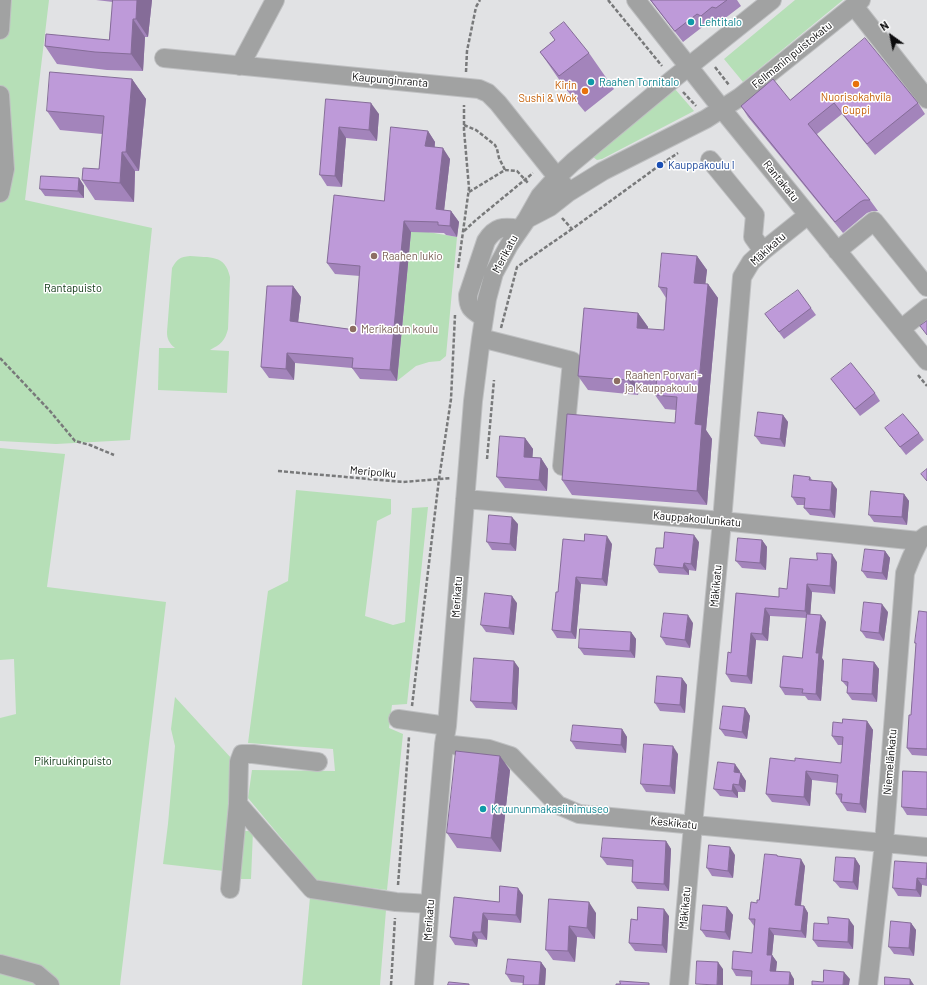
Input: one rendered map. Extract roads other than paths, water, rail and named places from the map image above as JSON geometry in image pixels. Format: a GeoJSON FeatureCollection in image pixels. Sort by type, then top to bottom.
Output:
{"type":"FeatureCollection","features":[{"type":"Feature","properties":{"kind":"street"},"geometry":{"type":"LineString","coordinates":[[0,30],[2,0]]}},
{"type":"Feature","properties":{"kind":"street"},"geometry":{"type":"LineString","coordinates":[[240,66],[275,0]]}},
{"type":"Feature","properties":{"kind":"street","name":"Rantakatu"},"geometry":{"type":"LineString","coordinates":[[636,0],[808,216],[927,361]]}},
{"type":"Feature","properties":{"kind":"street"},"geometry":{"type":"LineString","coordinates":[[688,67],[772,0]]}},
{"type":"Feature","properties":{"kind":"street"},"geometry":{"type":"LineString","coordinates":[[858,3],[927,99]]}},
{"type":"Feature","properties":{"kind":"street","name":"Fellmanin puistokatu"},"geometry":{"type":"LineString","coordinates":[[722,109],[740,97],[858,3]]}},
{"type":"Feature","properties":{"kind":"street","name":"Kaupunginranta"},"geometry":{"type":"LineString","coordinates":[[164,58],[479,89],[488,93],[498,103],[569,192]]}},
{"type":"Feature","properties":{"kind":"street","name":"Merikatu"},"geometry":{"type":"LineString","coordinates":[[424,985],[444,744],[447,726],[473,401],[487,299],[494,273],[509,245],[523,224],[545,202],[557,177],[688,67]]}},
{"type":"Feature","properties":{"kind":"street"},"geometry":{"type":"LineString","coordinates":[[0,95],[5,169],[0,193]]}},
{"type":"Feature","properties":{"kind":"street","name":"Merikatu"},"geometry":{"type":"LineString","coordinates":[[545,202],[569,192],[603,171],[706,119],[722,109]]}},
{"type":"Feature","properties":{"kind":"street"},"geometry":{"type":"LineString","coordinates":[[710,160],[755,216],[753,237],[763,251]]}},
{"type":"Feature","properties":{"kind":"street","name":"Mäkikatu"},"geometry":{"type":"LineString","coordinates":[[679,985],[722,521],[742,277],[751,262],[808,216]]}},
{"type":"Feature","properties":{"kind":"street"},"geometry":{"type":"LineString","coordinates":[[837,251],[874,221],[927,287]]}},
{"type":"Feature","properties":{"kind":"street"},"geometry":{"type":"LineString","coordinates":[[901,329],[927,308]]}},
{"type":"Feature","properties":{"kind":"street"},"geometry":{"type":"LineString","coordinates":[[481,338],[572,360],[562,466]]}},
{"type":"Feature","properties":{"kind":"street","name":"Kauppakoulunkatu"},"geometry":{"type":"LineString","coordinates":[[465,499],[923,538]]}},
{"type":"Feature","properties":{"kind":"street","name":"Niemelänkatu"},"geometry":{"type":"LineString","coordinates":[[868,985],[884,843],[906,573],[911,558],[923,538]]}},
{"type":"Feature","properties":{"kind":"street"},"geometry":{"type":"LineString","coordinates":[[404,720],[447,726]]}},
{"type":"Feature","properties":{"kind":"street","name":"Keskikatu"},"geometry":{"type":"LineString","coordinates":[[444,744],[489,749],[511,756],[558,805],[579,814],[927,847]]}},
{"type":"Feature","properties":{"kind":"street"},"geometry":{"type":"LineString","coordinates":[[230,889],[238,804],[239,762],[242,754],[318,762]]}},
{"type":"Feature","properties":{"kind":"street"},"geometry":{"type":"LineString","coordinates":[[238,804],[280,856],[312,889],[396,902],[430,904]]}},
{"type":"Feature","properties":{"kind":"street"},"geometry":{"type":"LineString","coordinates":[[0,964],[37,974],[50,985]]}},
{"type":"Feature","properties":{"kind":"place","name":"Lehtitalo"},"geometry":{"type":"Point","coordinates":[691,22]}},
{"type":"Feature","properties":{"kind":"place","name":"Raahen Tornitalo"},"geometry":{"type":"Point","coordinates":[591,82]}},
{"type":"Feature","properties":{"kind":"place","name":"Nuorisokahvila Cuppi"},"geometry":{"type":"Point","coordinates":[856,84]}},
{"type":"Feature","properties":{"kind":"place","name":"Kirin Sushi & Wok"},"geometry":{"type":"Point","coordinates":[585,91]}},
{"type":"Feature","properties":{"kind":"place","name":"Kauppakoulu I"},"geometry":{"type":"Point","coordinates":[660,165]}},
{"type":"Feature","properties":{"kind":"place","name":"Raahen lukio"},"geometry":{"type":"Point","coordinates":[374,256]}},
{"type":"Feature","properties":{"kind":"place","name":"Merikadun koulu"},"geometry":{"type":"Point","coordinates":[353,329]}},
{"type":"Feature","properties":{"kind":"place","name":"Raahen Porvari- ja Kauppakoulu"},"geometry":{"type":"Point","coordinates":[617,381]}},
{"type":"Feature","properties":{"kind":"place","name":"Kruununmakasiinimuseo"},"geometry":{"type":"Point","coordinates":[483,809]}},
{"type":"Feature","properties":{"kind":"park label","name":"Rantapuisto"},"geometry":{"type":"Point","coordinates":[73,288]}},
{"type":"Feature","properties":{"kind":"park label","name":"Pikiruukinpuisto"},"geometry":{"type":"Point","coordinates":[73,761]}}]}
